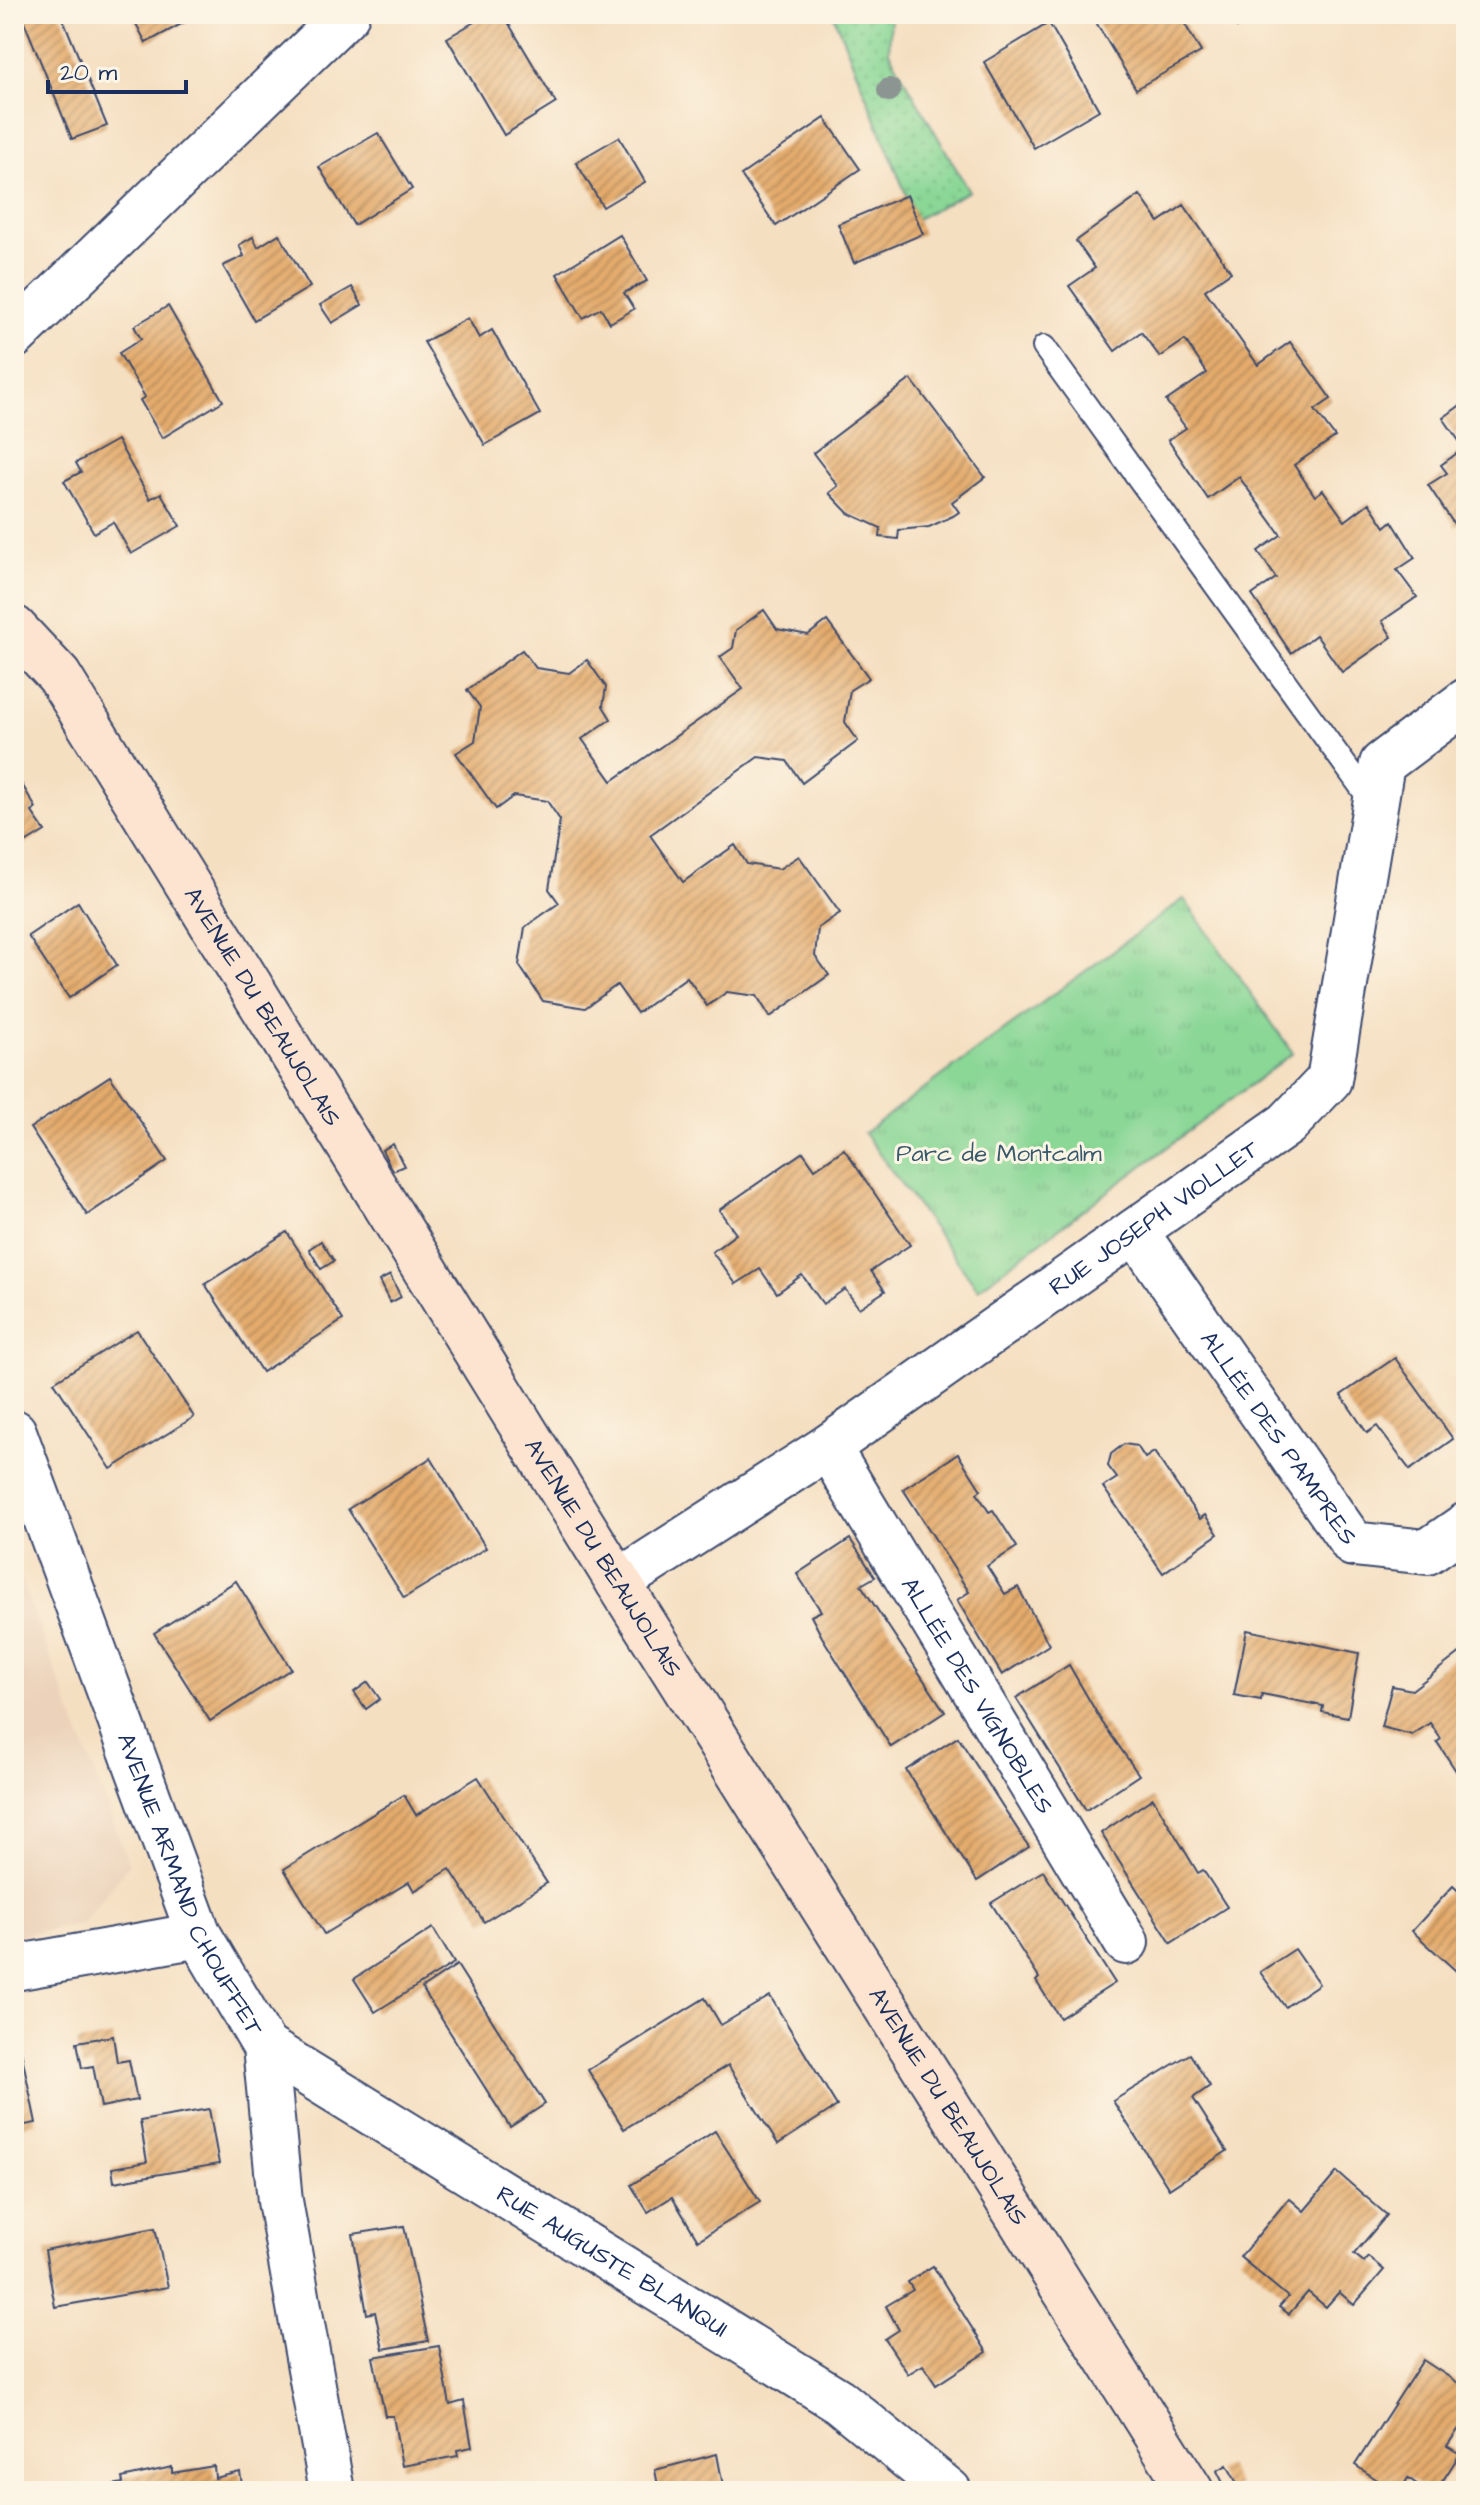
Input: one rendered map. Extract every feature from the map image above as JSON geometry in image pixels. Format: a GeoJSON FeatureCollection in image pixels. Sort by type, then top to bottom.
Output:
{"type":"FeatureCollection","features":[{"type":"Feature","properties":{"kind":"main road","name":"AVENUE DU BEAUJOLAIS"},"geometry":{"type":"LineString","coordinates":[[14,628],[59,676],[618,1582],[1191,2491]]}},
{"type":"Feature","properties":{"kind":"street"},"geometry":{"type":"LineString","coordinates":[[22,323],[347,14]]}},
{"type":"Feature","properties":{"kind":"street","name":"RUE JOSEPH VIOLLET"},"geometry":{"type":"LineString","coordinates":[[618,1582],[828,1447],[1287,1124],[1329,1080],[1382,764],[1466,701]]}},
{"type":"Feature","properties":{"kind":"street","name":"ALLÉE DES PAMPRES"},"geometry":{"type":"LineString","coordinates":[[1135,1231],[1353,1544],[1427,1552],[1466,1525]]}},
{"type":"Feature","properties":{"kind":"street","name":"AVENUE ARMAND CHOUFFET"},"geometry":{"type":"LineString","coordinates":[[14,1432],[199,1935],[265,2047],[280,2201],[332,2491]]}},
{"type":"Feature","properties":{"kind":"street","name":"ALLÉE DES VIGNOBLES"},"geometry":{"type":"LineString","coordinates":[[828,1447],[1126,1942]]}},
{"type":"Feature","properties":{"kind":"street"},"geometry":{"type":"LineString","coordinates":[[14,1968],[199,1935]]}},
{"type":"Feature","properties":{"kind":"street","name":"RUE AUGUSTE BLANQUI"},"geometry":{"type":"LineString","coordinates":[[265,2047],[839,2401],[949,2491]]}},
{"type":"Feature","properties":{"kind":"lane"},"geometry":{"type":"LineString","coordinates":[[1044,347],[1375,806]]}},
{"type":"Feature","properties":{"kind":"shaded area"},"geometry":{"type":"Polygon","coordinates":[[[14,1562],[129,1864],[83,1923],[14,1937],[14,1562]]]}},
{"type":"Feature","properties":{"kind":"green space"},"geometry":{"type":"Polygon","coordinates":[[[833,14],[891,14],[889,52],[969,191],[916,219],[833,14]]]}},
{"type":"Feature","properties":{"kind":"green space","name":"Parc de Montcalm"},"geometry":{"type":"Polygon","coordinates":[[[1184,899],[1293,1053],[978,1289],[864,1133],[1184,899]]]}},
{"type":"Feature","properties":{"kind":"building"},"geometry":{"type":"Polygon","coordinates":[[[21,14],[61,14],[107,126],[72,139],[21,14]]]}},
{"type":"Feature","properties":{"kind":"building"},"geometry":{"type":"Polygon","coordinates":[[[131,14],[200,14],[146,43],[131,14]]]}},
{"type":"Feature","properties":{"kind":"building"},"geometry":{"type":"Polygon","coordinates":[[[488,14],[503,14],[556,103],[504,135],[447,38],[488,14]]]}},
{"type":"Feature","properties":{"kind":"building"},"geometry":{"type":"Polygon","coordinates":[[[1091,14],[1179,14],[1201,52],[1136,89],[1091,14]]]}},
{"type":"Feature","properties":{"kind":"building"},"geometry":{"type":"Polygon","coordinates":[[[1228,14],[1261,14],[1237,28],[1228,14]]]}},
{"type":"Feature","properties":{"kind":"building"},"geometry":{"type":"Polygon","coordinates":[[[1049,23],[1099,110],[1034,148],[984,62],[1049,23]]]}},
{"type":"Feature","properties":{"kind":"building"},"geometry":{"type":"Polygon","coordinates":[[[825,118],[860,169],[776,226],[741,175],[825,118]]]}},
{"type":"Feature","properties":{"kind":"building"},"geometry":{"type":"Polygon","coordinates":[[[378,133],[412,189],[354,225],[319,167],[378,133]]]}},
{"type":"Feature","properties":{"kind":"building"},"geometry":{"type":"Polygon","coordinates":[[[619,137],[645,182],[603,207],[576,162],[619,137]]]}},
{"type":"Feature","properties":{"kind":"building"},"geometry":{"type":"Polygon","coordinates":[[[907,195],[923,234],[854,263],[838,224],[907,195]]]}},
{"type":"Feature","properties":{"kind":"building"},"geometry":{"type":"Polygon","coordinates":[[[1140,195],[1159,222],[1184,205],[1231,272],[1205,290],[1258,365],[1290,342],[1331,399],[1315,410],[1335,437],[1294,465],[1315,496],[1323,490],[1345,521],[1369,503],[1385,527],[1392,521],[1415,558],[1397,570],[1417,597],[1382,621],[1392,637],[1342,672],[1316,635],[1291,653],[1252,595],[1276,578],[1258,551],[1281,535],[1239,477],[1208,499],[1168,440],[1186,428],[1166,401],[1207,373],[1185,340],[1160,357],[1141,332],[1115,351],[1069,286],[1095,268],[1076,241],[1140,195]]]}},
{"type":"Feature","properties":{"kind":"building"},"geometry":{"type":"Polygon","coordinates":[[[279,234],[310,287],[254,320],[223,266],[244,256],[239,245],[253,237],[258,247],[279,234]]]}},
{"type":"Feature","properties":{"kind":"building"},"geometry":{"type":"Polygon","coordinates":[[[620,235],[647,281],[624,293],[634,309],[610,323],[601,308],[583,318],[557,274],[620,235]]]}},
{"type":"Feature","properties":{"kind":"building"},"geometry":{"type":"Polygon","coordinates":[[[352,287],[362,305],[332,323],[320,305],[352,287]]]}},
{"type":"Feature","properties":{"kind":"building"},"geometry":{"type":"Polygon","coordinates":[[[168,306],[223,401],[162,438],[140,400],[145,397],[119,353],[141,339],[134,326],[168,306]]]}},
{"type":"Feature","properties":{"kind":"building"},"geometry":{"type":"Polygon","coordinates":[[[468,318],[479,338],[492,330],[540,414],[485,445],[424,342],[468,318]]]}},
{"type":"Feature","properties":{"kind":"building"},"geometry":{"type":"Polygon","coordinates":[[[911,379],[985,477],[952,502],[959,512],[953,516],[929,527],[899,530],[898,539],[880,537],[881,528],[848,513],[829,493],[838,486],[813,453],[911,379]]]}},
{"type":"Feature","properties":{"kind":"building"},"geometry":{"type":"Polygon","coordinates":[[[1466,401],[1466,520],[1456,527],[1428,485],[1447,473],[1441,465],[1464,448],[1443,418],[1466,401]]]}},
{"type":"Feature","properties":{"kind":"building"},"geometry":{"type":"Polygon","coordinates":[[[117,440],[150,499],[161,493],[180,526],[131,554],[113,522],[94,533],[64,481],[81,472],[76,463],[117,440]]]}},
{"type":"Feature","properties":{"kind":"building"},"geometry":{"type":"Polygon","coordinates":[[[764,610],[777,629],[808,635],[827,621],[869,678],[850,690],[845,722],[858,741],[802,783],[787,761],[758,757],[650,835],[683,882],[735,845],[747,864],[779,869],[799,856],[840,913],[818,928],[815,956],[829,975],[770,1017],[757,996],[727,992],[707,1006],[687,977],[637,1013],[617,985],[585,1008],[543,1001],[519,965],[525,927],[559,903],[549,889],[560,820],[547,801],[514,796],[496,809],[456,753],[475,741],[480,707],[467,690],[522,650],[536,668],[569,673],[587,660],[606,687],[603,706],[611,719],[582,739],[612,781],[743,689],[720,657],[733,648],[736,630],[764,610]]]}},
{"type":"Feature","properties":{"kind":"building"},"geometry":{"type":"Polygon","coordinates":[[[14,771],[36,808],[32,812],[45,831],[14,850],[14,771]]]}},
{"type":"Feature","properties":{"kind":"building"},"geometry":{"type":"Polygon","coordinates":[[[78,902],[117,965],[69,998],[28,936],[78,902]]]}},
{"type":"Feature","properties":{"kind":"building"},"geometry":{"type":"Polygon","coordinates":[[[110,1076],[167,1161],[87,1215],[30,1128],[110,1076]]]}},
{"type":"Feature","properties":{"kind":"building"},"geometry":{"type":"Polygon","coordinates":[[[393,1144],[404,1166],[392,1171],[382,1150],[393,1144]]]}},
{"type":"Feature","properties":{"kind":"building"},"geometry":{"type":"Polygon","coordinates":[[[844,1149],[910,1245],[871,1271],[885,1291],[859,1308],[845,1289],[823,1304],[802,1275],[777,1293],[760,1269],[736,1284],[712,1252],[736,1234],[719,1210],[803,1152],[815,1169],[844,1149]]]}},
{"type":"Feature","properties":{"kind":"building"},"geometry":{"type":"Polygon","coordinates":[[[287,1232],[343,1320],[262,1372],[205,1284],[287,1232]]]}},
{"type":"Feature","properties":{"kind":"building"},"geometry":{"type":"Polygon","coordinates":[[[321,1241],[334,1261],[321,1269],[309,1249],[321,1241]]]}},
{"type":"Feature","properties":{"kind":"building"},"geometry":{"type":"Polygon","coordinates":[[[390,1275],[401,1297],[390,1303],[379,1281],[390,1275]]]}},
{"type":"Feature","properties":{"kind":"building"},"geometry":{"type":"Polygon","coordinates":[[[137,1330],[194,1417],[111,1469],[54,1382],[137,1330]]]}},
{"type":"Feature","properties":{"kind":"building"},"geometry":{"type":"Polygon","coordinates":[[[1395,1358],[1453,1439],[1410,1470],[1377,1426],[1367,1433],[1341,1395],[1395,1358]]]}},
{"type":"Feature","properties":{"kind":"building"},"geometry":{"type":"Polygon","coordinates":[[[1124,1444],[1137,1446],[1145,1458],[1154,1452],[1200,1519],[1205,1515],[1218,1534],[1163,1573],[1103,1487],[1117,1478],[1108,1466],[1111,1454],[1124,1444]]]}},
{"type":"Feature","properties":{"kind":"building"},"geometry":{"type":"Polygon","coordinates":[[[958,1454],[981,1490],[977,1493],[989,1512],[993,1510],[1017,1547],[987,1566],[1005,1594],[1018,1587],[1049,1645],[1002,1675],[957,1600],[969,1592],[903,1489],[958,1454]]]}},
{"type":"Feature","properties":{"kind":"building"},"geometry":{"type":"Polygon","coordinates":[[[431,1458],[486,1548],[404,1598],[348,1509],[431,1458]]]}},
{"type":"Feature","properties":{"kind":"building"},"geometry":{"type":"Polygon","coordinates":[[[850,1539],[875,1577],[861,1585],[945,1712],[891,1747],[822,1637],[811,1616],[821,1611],[797,1574],[850,1539]]]}},
{"type":"Feature","properties":{"kind":"building"},"geometry":{"type":"Polygon","coordinates":[[[236,1581],[291,1669],[210,1721],[154,1633],[236,1581]]]}},
{"type":"Feature","properties":{"kind":"building"},"geometry":{"type":"Polygon","coordinates":[[[1247,1630],[1359,1653],[1348,1717],[1322,1712],[1323,1706],[1262,1694],[1261,1700],[1234,1695],[1247,1630]]]}},
{"type":"Feature","properties":{"kind":"building"},"geometry":{"type":"Polygon","coordinates":[[[1466,1648],[1464,1783],[1437,1742],[1441,1739],[1430,1723],[1412,1735],[1381,1727],[1392,1686],[1412,1690],[1466,1648]]]}},
{"type":"Feature","properties":{"kind":"building"},"geometry":{"type":"Polygon","coordinates":[[[1069,1665],[1102,1722],[1139,1775],[1086,1810],[1016,1698],[1069,1665]]]}},
{"type":"Feature","properties":{"kind":"building"},"geometry":{"type":"Polygon","coordinates":[[[368,1682],[380,1699],[366,1709],[354,1692],[368,1682]]]}},
{"type":"Feature","properties":{"kind":"building"},"geometry":{"type":"Polygon","coordinates":[[[958,1737],[1029,1847],[977,1881],[906,1770],[958,1737]]]}},
{"type":"Feature","properties":{"kind":"building"},"geometry":{"type":"Polygon","coordinates":[[[478,1777],[547,1883],[484,1922],[450,1869],[414,1891],[409,1882],[324,1934],[284,1869],[404,1795],[416,1815],[478,1777]]]}},
{"type":"Feature","properties":{"kind":"building"},"geometry":{"type":"Polygon","coordinates":[[[1153,1798],[1198,1873],[1203,1870],[1227,1907],[1171,1943],[1101,1833],[1153,1798]]]}},
{"type":"Feature","properties":{"kind":"building"},"geometry":{"type":"Polygon","coordinates":[[[1043,1871],[1115,1983],[1060,2018],[1036,1981],[1039,1978],[991,1903],[1043,1871]]]}},
{"type":"Feature","properties":{"kind":"building"},"geometry":{"type":"Polygon","coordinates":[[[1453,1886],[1466,1898],[1466,1980],[1412,1931],[1453,1886]]]}},
{"type":"Feature","properties":{"kind":"building"},"geometry":{"type":"Polygon","coordinates":[[[433,1928],[454,1963],[375,2012],[354,1979],[433,1928]]]}},
{"type":"Feature","properties":{"kind":"building"},"geometry":{"type":"Polygon","coordinates":[[[1295,1949],[1319,1984],[1285,2007],[1260,1972],[1295,1949]]]}},
{"type":"Feature","properties":{"kind":"building"},"geometry":{"type":"Polygon","coordinates":[[[457,1965],[545,2104],[510,2127],[422,1988],[457,1965]]]}},
{"type":"Feature","properties":{"kind":"building"},"geometry":{"type":"Polygon","coordinates":[[[770,1996],[837,2106],[778,2144],[728,2065],[624,2129],[588,2070],[705,1998],[721,2025],[770,1996]]]}},
{"type":"Feature","properties":{"kind":"building"},"geometry":{"type":"Polygon","coordinates":[[[113,2036],[117,2062],[129,2060],[137,2100],[101,2107],[93,2066],[82,2068],[77,2042],[113,2036]]]}},
{"type":"Feature","properties":{"kind":"building"},"geometry":{"type":"Polygon","coordinates":[[[20,2046],[36,2123],[14,2127],[14,2047],[20,2046]]]}},
{"type":"Feature","properties":{"kind":"building"},"geometry":{"type":"Polygon","coordinates":[[[1190,2054],[1210,2086],[1193,2098],[1227,2151],[1169,2189],[1113,2101],[1190,2054]]]}},
{"type":"Feature","properties":{"kind":"building"},"geometry":{"type":"Polygon","coordinates":[[[209,2109],[219,2164],[114,2182],[112,2168],[147,2162],[140,2121],[209,2109]]]}},
{"type":"Feature","properties":{"kind":"building"},"geometry":{"type":"Polygon","coordinates":[[[715,2131],[760,2202],[698,2240],[672,2197],[648,2212],[631,2185],[715,2131]]]}},
{"type":"Feature","properties":{"kind":"building"},"geometry":{"type":"Polygon","coordinates":[[[1337,2172],[1387,2215],[1354,2254],[1364,2262],[1368,2257],[1384,2270],[1354,2305],[1339,2292],[1326,2307],[1308,2292],[1289,2314],[1279,2307],[1288,2297],[1240,2257],[1289,2198],[1304,2211],[1337,2172]]]}},
{"type":"Feature","properties":{"kind":"building"},"geometry":{"type":"Polygon","coordinates":[[[404,2226],[428,2341],[383,2349],[375,2312],[367,2314],[353,2234],[404,2226]]]}},
{"type":"Feature","properties":{"kind":"building"},"geometry":{"type":"Polygon","coordinates":[[[155,2228],[168,2287],[55,2307],[45,2250],[155,2228]]]}},
{"type":"Feature","properties":{"kind":"building"},"geometry":{"type":"Polygon","coordinates":[[[933,2266],[987,2352],[936,2385],[923,2365],[908,2374],[885,2339],[899,2330],[886,2306],[913,2290],[908,2282],[933,2266]]]}},
{"type":"Feature","properties":{"kind":"building"},"geometry":{"type":"Polygon","coordinates":[[[439,2346],[450,2405],[464,2401],[472,2447],[457,2450],[458,2456],[402,2466],[393,2416],[385,2416],[373,2357],[439,2346]]]}},
{"type":"Feature","properties":{"kind":"building"},"geometry":{"type":"Polygon","coordinates":[[[1423,2360],[1466,2388],[1466,2418],[1447,2446],[1460,2454],[1436,2491],[1427,2491],[1408,2478],[1400,2491],[1394,2491],[1355,2465],[1423,2360]]]}},
{"type":"Feature","properties":{"kind":"building"},"geometry":{"type":"Polygon","coordinates":[[[717,2454],[724,2491],[659,2491],[655,2470],[717,2454]]]}},
{"type":"Feature","properties":{"kind":"building"},"geometry":{"type":"Polygon","coordinates":[[[1227,2465],[1238,2485],[1227,2491],[1217,2471],[1227,2465]]]}},
{"type":"Feature","properties":{"kind":"building"},"geometry":{"type":"Polygon","coordinates":[[[214,2466],[215,2478],[240,2472],[243,2491],[102,2491],[101,2487],[123,2483],[122,2478],[172,2467],[172,2473],[214,2466]]]}}]}
